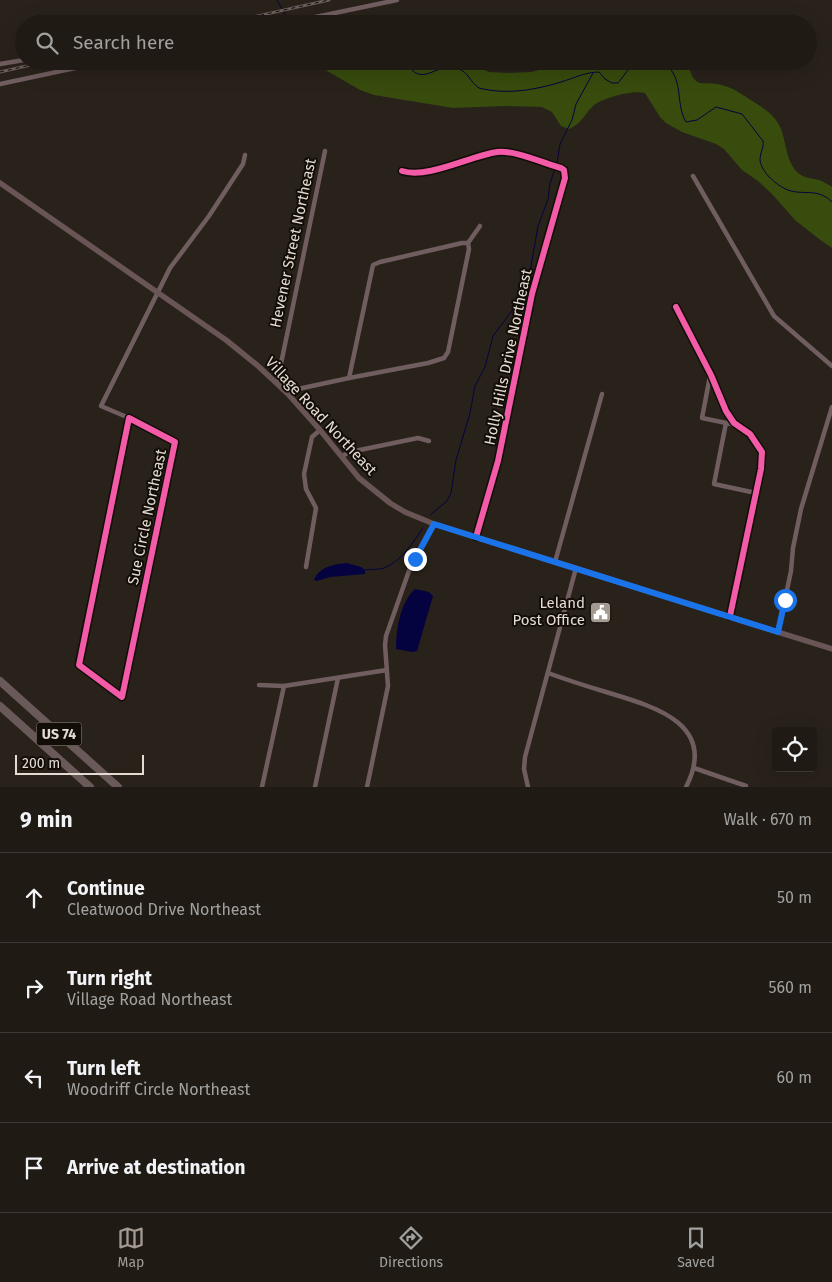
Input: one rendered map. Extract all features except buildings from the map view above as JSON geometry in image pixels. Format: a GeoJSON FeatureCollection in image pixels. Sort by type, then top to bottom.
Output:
{"type":"FeatureCollection","features":[{"type":"Feature","properties":{"kind":"highway","name":"US 74"},"geometry":{"type":"LineString","coordinates":[[0,681],[118,787]]}},
{"type":"Feature","properties":{"kind":"highway","name":"US 74"},"geometry":{"type":"LineString","coordinates":[[0,706],[90,787]]}},
{"type":"Feature","properties":{"kind":"main road","name":"Village Road Northeast"},"geometry":{"type":"LineString","coordinates":[[0,183],[226,340],[257,365],[288,394],[359,478],[390,503],[405,512],[434,524],[832,649]]}},
{"type":"Feature","properties":{"kind":"street"},"geometry":{"type":"LineString","coordinates":[[325,15],[397,0]]}},
{"type":"Feature","properties":{"kind":"street"},"geometry":{"type":"LineString","coordinates":[[0,64],[15,62]]}},
{"type":"Feature","properties":{"kind":"street"},"geometry":{"type":"LineString","coordinates":[[0,84],[66,70]]}},
{"type":"Feature","properties":{"kind":"street","name":"Hevener Street Northeast"},"geometry":{"type":"LineString","coordinates":[[277,383],[325,151]]}},
{"type":"Feature","properties":{"kind":"street","name":"Holly Hills Drive Northeast"},"geometry":{"type":"LineString","coordinates":[[402,171],[410,174],[426,171],[497,152],[514,154],[564,170],[565,178],[532,294],[498,461],[476,537]]}},
{"type":"Feature","properties":{"kind":"street"},"geometry":{"type":"LineString","coordinates":[[158,293],[170,268],[209,216],[243,164],[245,155]]}},
{"type":"Feature","properties":{"kind":"street"},"geometry":{"type":"LineString","coordinates":[[692,176],[774,316],[832,366]]}},
{"type":"Feature","properties":{"kind":"street"},"geometry":{"type":"LineString","coordinates":[[288,394],[298,389],[428,363],[444,358],[448,352],[451,339],[469,249],[468,243],[480,226]]}},
{"type":"Feature","properties":{"kind":"street"},"geometry":{"type":"LineString","coordinates":[[349,378],[373,265],[468,243]]}},
{"type":"Feature","properties":{"kind":"street","name":"Sue Circle Northeast"},"geometry":{"type":"LineString","coordinates":[[129,418],[80,665],[122,697],[175,442],[129,418],[101,406],[158,293]]}},
{"type":"Feature","properties":{"kind":"street"},"geometry":{"type":"LineString","coordinates":[[676,307],[711,375],[726,411],[737,425],[750,434],[762,452],[761,469],[730,616]]}},
{"type":"Feature","properties":{"kind":"street"},"geometry":{"type":"LineString","coordinates":[[711,375],[702,418],[737,425]]}},
{"type":"Feature","properties":{"kind":"street"},"geometry":{"type":"LineString","coordinates":[[555,562],[602,394]]}},
{"type":"Feature","properties":{"kind":"street"},"geometry":{"type":"LineString","coordinates":[[778,632],[791,571],[793,548],[801,509],[832,408]]}},
{"type":"Feature","properties":{"kind":"street"},"geometry":{"type":"LineString","coordinates":[[726,423],[714,484],[756,493]]}},
{"type":"Feature","properties":{"kind":"street"},"geometry":{"type":"LineString","coordinates":[[306,567],[316,508],[306,489],[304,474],[312,437],[320,430]]}},
{"type":"Feature","properties":{"kind":"street"},"geometry":{"type":"LineString","coordinates":[[342,456],[350,452],[418,438],[429,441]]}},
{"type":"Feature","properties":{"kind":"street"},"geometry":{"type":"LineString","coordinates":[[367,787],[388,686],[386,640],[392,615],[410,568],[434,524]]}},
{"type":"Feature","properties":{"kind":"street"},"geometry":{"type":"LineString","coordinates":[[528,787],[524,769],[525,757],[576,568]]}},
{"type":"Feature","properties":{"kind":"street"},"geometry":{"type":"LineString","coordinates":[[259,685],[284,686],[387,670]]}},
{"type":"Feature","properties":{"kind":"street"},"geometry":{"type":"LineString","coordinates":[[548,673],[643,703],[671,716],[679,722],[690,737],[694,751],[694,768],[686,787]]}},
{"type":"Feature","properties":{"kind":"street"},"geometry":{"type":"LineString","coordinates":[[315,787],[338,678]]}},
{"type":"Feature","properties":{"kind":"street"},"geometry":{"type":"LineString","coordinates":[[262,787],[284,686]]}},
{"type":"Feature","properties":{"kind":"street"},"geometry":{"type":"LineString","coordinates":[[694,768],[746,786]]}},
{"type":"Feature","properties":{"kind":"green space"},"geometry":{"type":"Polygon","coordinates":[[[326,70],[485,70],[509,73],[539,70],[690,70],[693,78],[700,83],[717,84],[731,88],[769,113],[781,129],[790,161],[797,172],[806,177],[822,181],[832,187],[832,248],[795,220],[772,194],[742,170],[724,149],[716,144],[682,132],[666,123],[645,93],[625,94],[602,101],[592,107],[579,122],[569,129],[561,126],[552,112],[542,107],[453,108],[374,95],[360,90],[326,70]]]}},
{"type":"Feature","properties":{"kind":"shaded area"},"geometry":{"type":"Polygon","coordinates":[[[347,563],[361,567],[365,570],[365,574],[314,580],[323,569],[332,565],[347,563]]]}},
{"type":"Feature","properties":{"kind":"shaded area"},"geometry":{"type":"Polygon","coordinates":[[[415,589],[429,592],[433,596],[417,651],[412,652],[396,649],[396,641],[402,609],[415,589]]]}},
{"type":"Feature","properties":{"kind":"waterway"},"geometry":{"type":"LineString","coordinates":[[277,0],[286,15]]}},
{"type":"Feature","properties":{"kind":"waterway"},"geometry":{"type":"LineString","coordinates":[[411,70],[423,75],[439,70]]}},
{"type":"Feature","properties":{"kind":"waterway"},"geometry":{"type":"LineString","coordinates":[[460,70],[479,88],[500,91],[520,91],[541,87],[594,72],[599,72],[612,83],[618,83],[628,70]]}},
{"type":"Feature","properties":{"kind":"waterway"},"geometry":{"type":"LineString","coordinates":[[670,70],[676,81],[686,122],[697,120],[716,107],[742,114],[763,141],[760,160],[763,169],[770,178],[788,190],[816,193],[832,202]]}},
{"type":"Feature","properties":{"kind":"waterway"},"geometry":{"type":"LineString","coordinates":[[557,163],[560,144],[572,120],[576,104],[593,73]]}},
{"type":"Feature","properties":{"kind":"waterway"},"geometry":{"type":"LineString","coordinates":[[430,515],[447,501],[451,493],[456,460],[470,413],[475,386],[485,367],[493,336],[523,296],[530,272],[538,226],[548,199],[550,183],[555,169]]}},
{"type":"Feature","properties":{"kind":"waterway"},"geometry":{"type":"LineString","coordinates":[[363,570],[384,568],[396,561],[423,528]]}},
{"type":"Feature","properties":{"kind":"railway"},"geometry":{"type":"LineString","coordinates":[[262,15],[329,0]]}},
{"type":"Feature","properties":{"kind":"railway"},"geometry":{"type":"LineString","coordinates":[[0,72],[15,69]]}},
{"type":"Feature","properties":{"kind":"cycle path"},"geometry":{"type":"LineString","coordinates":[[402,171],[412,173],[436,170],[497,152],[529,157],[564,170],[565,178],[532,294],[498,461],[476,537]]}},
{"type":"Feature","properties":{"kind":"cycle path"},"geometry":{"type":"LineString","coordinates":[[676,307],[711,375],[726,411],[734,423],[750,434],[762,452],[761,469],[730,616]]}},
{"type":"Feature","properties":{"kind":"cycle path"},"geometry":{"type":"LineString","coordinates":[[129,418],[175,442],[122,697],[79,665],[129,418]]}},
{"type":"Feature","properties":{"kind":"place","name":"Leland Post Office"},"geometry":{"type":"Point","coordinates":[601,612]}},
{"type":"Feature","properties":{"kind":"route"},"geometry":{"type":"LineString","coordinates":[[415,559],[434,524],[778,632],[785,600]]}}]}
